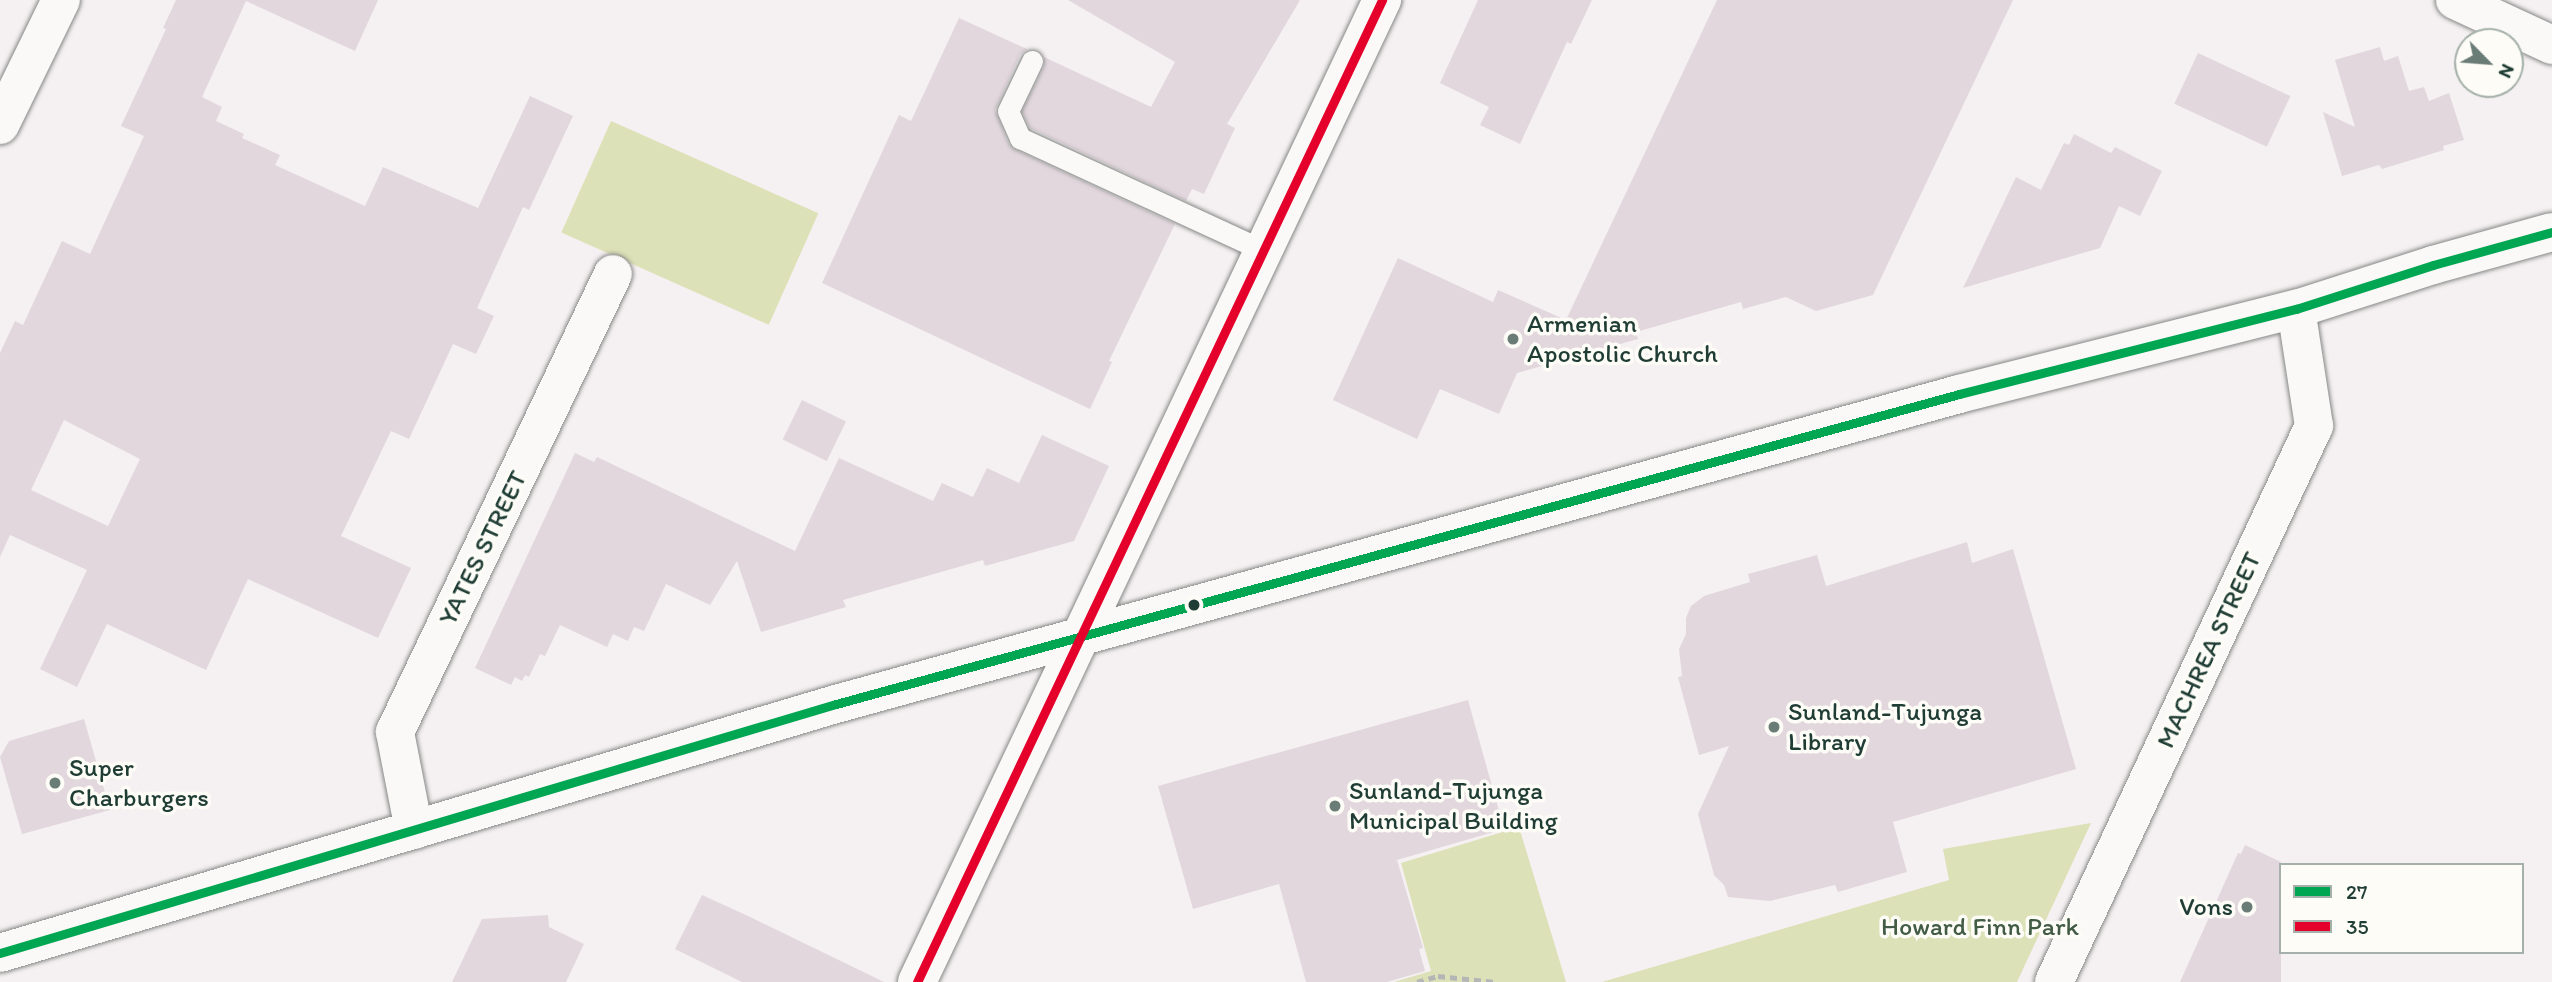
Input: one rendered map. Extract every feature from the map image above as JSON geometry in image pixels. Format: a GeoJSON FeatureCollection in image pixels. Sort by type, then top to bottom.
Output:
{"type":"FeatureCollection","features":[{"type":"Feature","properties":{"kind":"street"},"geometry":{"type":"LineString","coordinates":[[0,125],[61,0]]}},
{"type":"Feature","properties":{"kind":"street"},"geometry":{"type":"LineString","coordinates":[[917,982],[1382,0]]}},
{"type":"Feature","properties":{"kind":"street"},"geometry":{"type":"LineString","coordinates":[[2455,0],[2552,45]]}},
{"type":"Feature","properties":{"kind":"street"},"geometry":{"type":"LineString","coordinates":[[0,953],[836,704],[1959,394],[2296,309],[2432,265],[2552,232]]}},
{"type":"Feature","properties":{"kind":"street","name":"YATES STREET"},"geometry":{"type":"LineString","coordinates":[[414,830],[395,732],[613,274]]}},
{"type":"Feature","properties":{"kind":"street","name":"MACHREA STREET"},"geometry":{"type":"LineString","coordinates":[[2054,982],[2314,426],[2296,309]]}},
{"type":"Feature","properties":{"kind":"lane"},"geometry":{"type":"LineString","coordinates":[[1032,61],[1008,111],[1020,138],[1264,251]]}},
{"type":"Feature","properties":{"kind":"path"},"geometry":{"type":"LineString","coordinates":[[1417,982],[1437,976],[1496,982]]}},
{"type":"Feature","properties":{"kind":"green space"},"geometry":{"type":"Polygon","coordinates":[[[611,121],[818,213],[769,325],[561,232],[611,121]]]}},
{"type":"Feature","properties":{"kind":"green space","name":"Howard Finn Park"},"geometry":{"type":"Polygon","coordinates":[[[2091,823],[2017,982],[1602,982],[1949,880],[1943,849],[2091,823]]]}},
{"type":"Feature","properties":{"kind":"green space"},"geometry":{"type":"Polygon","coordinates":[[[1519,827],[1566,982],[1394,982],[1431,971],[1401,863],[1519,827]]]}},
{"type":"Feature","properties":{"kind":"building"},"geometry":{"type":"Polygon","coordinates":[[[176,0],[378,0],[355,51],[246,1],[202,97],[222,107],[216,121],[244,134],[242,138],[280,155],[275,165],[365,206],[383,167],[478,208],[530,96],[573,116],[529,210],[523,207],[477,308],[494,316],[476,354],[453,344],[409,439],[391,431],[341,536],[411,568],[378,638],[248,579],[206,670],[107,624],[77,687],[40,669],[87,570],[10,535],[0,557],[0,353],[15,321],[23,325],[62,241],[90,254],[144,136],[121,126],[166,29],[163,28],[176,0]],[[64,420],[31,490],[108,526],[140,459],[64,420]]]}},
{"type":"Feature","properties":{"kind":"building"},"geometry":{"type":"Polygon","coordinates":[[[1068,0],[1300,0],[1227,124],[1235,128],[1204,194],[1192,189],[1186,201],[1030,128],[1022,111],[1044,67],[1044,57],[1151,107],[1175,62],[1068,0]]]}},
{"type":"Feature","properties":{"kind":"building"},"geometry":{"type":"Polygon","coordinates":[[[1478,0],[1592,0],[1571,44],[1567,42],[1520,144],[1480,125],[1489,107],[1440,83],[1478,0]]]}},
{"type":"Feature","properties":{"kind":"building"},"geometry":{"type":"Polygon","coordinates":[[[1717,0],[2013,0],[1873,295],[1816,311],[1786,297],[1743,309],[1741,302],[1636,332],[1638,339],[1517,373],[1499,414],[1440,389],[1417,439],[1333,400],[1398,258],[1493,302],[1498,290],[1566,320],[1717,0]]]}},
{"type":"Feature","properties":{"kind":"building"},"geometry":{"type":"Polygon","coordinates":[[[959,18],[1027,49],[1020,55],[995,110],[1008,143],[1014,149],[1175,224],[1109,361],[1112,362],[1090,409],[822,283],[899,115],[911,121],[959,18]]]}},
{"type":"Feature","properties":{"kind":"building"},"geometry":{"type":"Polygon","coordinates":[[[2380,47],[2384,61],[2398,56],[2409,91],[2424,87],[2429,101],[2449,93],[2464,140],[2443,146],[2444,150],[2382,169],[2379,165],[2342,176],[2323,112],[2355,127],[2335,60],[2380,47]]]}},
{"type":"Feature","properties":{"kind":"building"},"geometry":{"type":"Polygon","coordinates":[[[2198,53],[2290,96],[2267,147],[2174,104],[2198,53]]]}},
{"type":"Feature","properties":{"kind":"building"},"geometry":{"type":"Polygon","coordinates":[[[2074,134],[2111,153],[2115,147],[2162,171],[2140,216],[2119,206],[2100,248],[1963,288],[2016,177],[2041,190],[2064,143],[2069,145],[2074,134]]]}},
{"type":"Feature","properties":{"kind":"building"},"geometry":{"type":"Polygon","coordinates":[[[802,400],[846,421],[827,461],[783,440],[802,400]]]}},
{"type":"Feature","properties":{"kind":"building"},"geometry":{"type":"Polygon","coordinates":[[[1042,435],[1109,466],[1074,541],[985,566],[983,560],[843,600],[846,607],[761,632],[737,561],[710,605],[666,584],[644,631],[634,627],[628,641],[613,634],[607,647],[560,625],[545,656],[540,654],[529,677],[525,675],[522,681],[515,677],[511,685],[475,668],[575,453],[594,462],[597,457],[795,551],[839,458],[933,501],[942,483],[973,497],[987,468],[1019,483],[1042,435]]]}},
{"type":"Feature","properties":{"kind":"building"},"geometry":{"type":"Polygon","coordinates":[[[1967,542],[1972,563],[2013,549],[2076,769],[1893,822],[1907,872],[1838,892],[1835,885],[1770,901],[1728,897],[1724,885],[1714,875],[1698,814],[1729,746],[1699,755],[1678,677],[1682,676],[1679,649],[1686,634],[1686,618],[1691,606],[1704,596],[1750,582],[1748,574],[1817,555],[1826,586],[1967,542]]]}},
{"type":"Feature","properties":{"kind":"building"},"geometry":{"type":"Polygon","coordinates":[[[1468,700],[1504,829],[1397,860],[1423,948],[1419,949],[1425,971],[1387,982],[1306,982],[1279,884],[1193,909],[1158,786],[1468,700]]]}},
{"type":"Feature","properties":{"kind":"building","name":"Super Charburgers"},"geometry":{"type":"Polygon","coordinates":[[[84,719],[110,810],[22,834],[0,757],[9,741],[84,719]]]}},
{"type":"Feature","properties":{"kind":"building"},"geometry":{"type":"Polygon","coordinates":[[[2245,845],[2281,862],[2281,982],[2180,982],[2238,853],[2241,854],[2245,845]]]}},
{"type":"Feature","properties":{"kind":"building"},"geometry":{"type":"Polygon","coordinates":[[[702,895],[884,982],[742,982],[675,949],[702,895]]]}},
{"type":"Feature","properties":{"kind":"building"},"geometry":{"type":"Polygon","coordinates":[[[548,915],[549,927],[584,944],[566,982],[452,982],[482,919],[548,915]]]}},
{"type":"Feature","properties":{"kind":"transit line","name":"35"},"geometry":{"type":"LineString","coordinates":[[917,982],[1382,0]]}},
{"type":"Feature","properties":{"kind":"transit line","name":"27"},"geometry":{"type":"LineString","coordinates":[[0,953],[836,704],[1959,394],[2296,309],[2433,265],[2552,232]]}},
{"type":"Feature","properties":{"kind":"place","name":"Armenian Apostolic Church"},"geometry":{"type":"Point","coordinates":[1513,339]}},
{"type":"Feature","properties":{"kind":"place","name":"Sunland-Tujunga Library"},"geometry":{"type":"Point","coordinates":[1774,727]}},
{"type":"Feature","properties":{"kind":"place","name":"Super Charburgers"},"geometry":{"type":"Point","coordinates":[55,783]}},
{"type":"Feature","properties":{"kind":"place","name":"Sunland-Tujunga Municipal Building"},"geometry":{"type":"Point","coordinates":[1335,806]}},
{"type":"Feature","properties":{"kind":"place","name":"Vons"},"geometry":{"type":"Point","coordinates":[2247,907]}}]}
